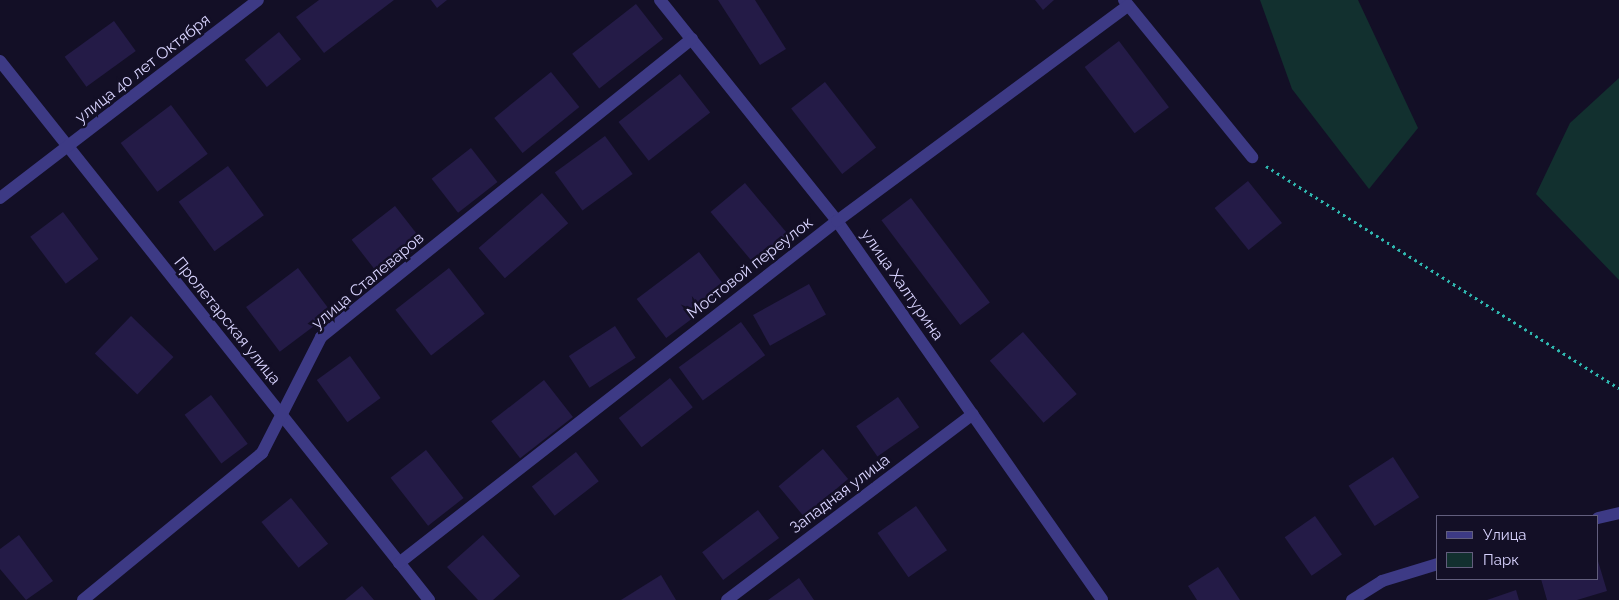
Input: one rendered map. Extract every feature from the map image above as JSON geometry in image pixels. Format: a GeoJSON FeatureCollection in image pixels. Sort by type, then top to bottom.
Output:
{"type":"FeatureCollection","features":[{"type":"Feature","properties":{"kind":"street","name":"улица 40 лет Октября"},"geometry":{"type":"LineString","coordinates":[[0,198],[64,146],[95,129],[258,0]]}},
{"type":"Feature","properties":{"kind":"street","name":"улица Халтурина"},"geometry":{"type":"LineString","coordinates":[[660,0],[837,221],[1102,600]]}},
{"type":"Feature","properties":{"kind":"street"},"geometry":{"type":"LineString","coordinates":[[1126,3],[1252,157]]}},
{"type":"Feature","properties":{"kind":"street","name":"Мостовой переулок"},"geometry":{"type":"LineString","coordinates":[[399,563],[837,221],[1126,3]]}},
{"type":"Feature","properties":{"kind":"street","name":"улица Сталеваров"},"geometry":{"type":"LineString","coordinates":[[83,600],[262,453],[280,412],[321,338],[692,40]]}},
{"type":"Feature","properties":{"kind":"street","name":"Пролетарская улица"},"geometry":{"type":"LineString","coordinates":[[0,61],[64,146],[280,412],[313,459],[430,600]]}},
{"type":"Feature","properties":{"kind":"street","name":"Западная улица"},"geometry":{"type":"LineString","coordinates":[[727,600],[973,414]]}},
{"type":"Feature","properties":{"kind":"street"},"geometry":{"type":"LineString","coordinates":[[1599,518],[1619,513]]}},
{"type":"Feature","properties":{"kind":"street"},"geometry":{"type":"LineString","coordinates":[[1352,600],[1382,581],[1436,565]]}},
{"type":"Feature","properties":{"kind":"path"},"geometry":{"type":"LineString","coordinates":[[1252,157],[1430,273],[1619,388]]}},
{"type":"Feature","properties":{"kind":"green space"},"geometry":{"type":"Polygon","coordinates":[[[1260,0],[1358,0],[1418,128],[1369,189],[1292,89],[1260,0]]]}},
{"type":"Feature","properties":{"kind":"green space"},"geometry":{"type":"Polygon","coordinates":[[[1619,78],[1619,280],[1536,194],[1570,123],[1619,78]]]}},
{"type":"Feature","properties":{"kind":"building"},"geometry":{"type":"Polygon","coordinates":[[[319,0],[394,0],[324,53],[296,17],[319,0]]]}},
{"type":"Feature","properties":{"kind":"building"},"geometry":{"type":"Polygon","coordinates":[[[431,0],[447,0],[437,8],[431,0]]]}},
{"type":"Feature","properties":{"kind":"building"},"geometry":{"type":"Polygon","coordinates":[[[718,0],[755,0],[786,49],[760,65],[718,0]]]}},
{"type":"Feature","properties":{"kind":"building"},"geometry":{"type":"Polygon","coordinates":[[[1035,0],[1054,0],[1043,10],[1035,0]]]}},
{"type":"Feature","properties":{"kind":"building"},"geometry":{"type":"Polygon","coordinates":[[[636,4],[663,39],[599,89],[572,54],[636,4]]]}},
{"type":"Feature","properties":{"kind":"building"},"geometry":{"type":"Polygon","coordinates":[[[114,21],[136,51],[86,87],[65,57],[114,21]]]}},
{"type":"Feature","properties":{"kind":"building"},"geometry":{"type":"Polygon","coordinates":[[[279,32],[301,59],[267,87],[245,60],[279,32]]]}},
{"type":"Feature","properties":{"kind":"building"},"geometry":{"type":"Polygon","coordinates":[[[1119,41],[1169,107],[1135,133],[1085,67],[1119,41]]]}},
{"type":"Feature","properties":{"kind":"building"},"geometry":{"type":"Polygon","coordinates":[[[551,72],[579,107],[523,153],[494,118],[551,72]]]}},
{"type":"Feature","properties":{"kind":"building"},"geometry":{"type":"Polygon","coordinates":[[[680,74],[710,113],[649,161],[619,122],[680,74]]]}},
{"type":"Feature","properties":{"kind":"building"},"geometry":{"type":"Polygon","coordinates":[[[825,82],[876,147],[842,174],[791,108],[825,82]]]}},
{"type":"Feature","properties":{"kind":"building"},"geometry":{"type":"Polygon","coordinates":[[[171,105],[208,154],[157,192],[121,143],[171,105]]]}},
{"type":"Feature","properties":{"kind":"building"},"geometry":{"type":"Polygon","coordinates":[[[605,136],[633,174],[582,210],[555,172],[605,136]]]}},
{"type":"Feature","properties":{"kind":"building"},"geometry":{"type":"Polygon","coordinates":[[[471,148],[497,182],[458,213],[432,179],[471,148]]]}},
{"type":"Feature","properties":{"kind":"building"},"geometry":{"type":"Polygon","coordinates":[[[228,166],[264,215],[215,251],[179,202],[228,166]]]}},
{"type":"Feature","properties":{"kind":"building"},"geometry":{"type":"Polygon","coordinates":[[[1248,181],[1282,223],[1249,250],[1215,208],[1248,181]]]}},
{"type":"Feature","properties":{"kind":"building"},"geometry":{"type":"Polygon","coordinates":[[[745,183],[793,240],[759,269],[711,212],[745,183]]]}},
{"type":"Feature","properties":{"kind":"building"},"geometry":{"type":"Polygon","coordinates":[[[542,193],[568,223],[505,278],[479,248],[542,193]]]}},
{"type":"Feature","properties":{"kind":"building"},"geometry":{"type":"Polygon","coordinates":[[[911,198],[990,303],[960,325],[881,220],[911,198]]]}},
{"type":"Feature","properties":{"kind":"building"},"geometry":{"type":"Polygon","coordinates":[[[395,206],[424,243],[381,277],[352,240],[395,206]]]}},
{"type":"Feature","properties":{"kind":"building"},"geometry":{"type":"Polygon","coordinates":[[[63,212],[99,259],[66,284],[30,237],[63,212]]]}},
{"type":"Feature","properties":{"kind":"building"},"geometry":{"type":"Polygon","coordinates":[[[699,252],[728,291],[666,338],[637,299],[699,252]]]}},
{"type":"Feature","properties":{"kind":"building"},"geometry":{"type":"Polygon","coordinates":[[[298,268],[332,313],[280,352],[246,307],[298,268]]]}},
{"type":"Feature","properties":{"kind":"building"},"geometry":{"type":"Polygon","coordinates":[[[449,268],[485,314],[431,356],[395,310],[449,268]]]}},
{"type":"Feature","properties":{"kind":"building"},"geometry":{"type":"Polygon","coordinates":[[[809,284],[826,315],[770,346],[753,315],[809,284]]]}},
{"type":"Feature","properties":{"kind":"building"},"geometry":{"type":"Polygon","coordinates":[[[131,316],[173,357],[137,394],[95,353],[131,316]]]}},
{"type":"Feature","properties":{"kind":"building"},"geometry":{"type":"Polygon","coordinates":[[[741,322],[765,355],[703,400],[679,367],[741,322]]]}},
{"type":"Feature","properties":{"kind":"building"},"geometry":{"type":"Polygon","coordinates":[[[615,326],[636,358],[590,388],[569,356],[615,326]]]}},
{"type":"Feature","properties":{"kind":"building"},"geometry":{"type":"Polygon","coordinates":[[[1023,332],[1077,394],[1044,423],[990,361],[1023,332]]]}},
{"type":"Feature","properties":{"kind":"building"},"geometry":{"type":"Polygon","coordinates":[[[350,356],[381,398],[347,422],[317,380],[350,356]]]}},
{"type":"Feature","properties":{"kind":"building"},"geometry":{"type":"Polygon","coordinates":[[[670,378],[693,407],[642,447],[619,418],[670,378]]]}},
{"type":"Feature","properties":{"kind":"building"},"geometry":{"type":"Polygon","coordinates":[[[544,380],[573,417],[520,458],[491,421],[544,380]]]}},
{"type":"Feature","properties":{"kind":"building"},"geometry":{"type":"Polygon","coordinates":[[[211,395],[248,444],[221,464],[185,415],[211,395]]]}},
{"type":"Feature","properties":{"kind":"building"},"geometry":{"type":"Polygon","coordinates":[[[898,397],[919,427],[877,457],[856,426],[898,397]]]}},
{"type":"Feature","properties":{"kind":"building"},"geometry":{"type":"Polygon","coordinates":[[[823,449],[848,479],[804,516],[779,486],[823,449]]]}},
{"type":"Feature","properties":{"kind":"building"},"geometry":{"type":"Polygon","coordinates":[[[426,450],[464,498],[428,526],[391,478],[426,450]]]}},
{"type":"Feature","properties":{"kind":"building"},"geometry":{"type":"Polygon","coordinates":[[[576,452],[599,481],[555,516],[532,486],[576,452]]]}},
{"type":"Feature","properties":{"kind":"building"},"geometry":{"type":"Polygon","coordinates":[[[1393,457],[1419,497],[1375,526],[1349,486],[1393,457]]]}},
{"type":"Feature","properties":{"kind":"building"},"geometry":{"type":"Polygon","coordinates":[[[291,498],[328,544],[299,568],[261,522],[291,498]]]}},
{"type":"Feature","properties":{"kind":"building"},"geometry":{"type":"Polygon","coordinates":[[[916,506],[947,550],[908,577],[877,533],[916,506]]]}},
{"type":"Feature","properties":{"kind":"building"},"geometry":{"type":"Polygon","coordinates":[[[758,510],[779,538],[723,580],[702,552],[758,510]]]}},
{"type":"Feature","properties":{"kind":"building"},"geometry":{"type":"Polygon","coordinates":[[[1315,516],[1342,555],[1312,576],[1285,537],[1315,516]]]}},
{"type":"Feature","properties":{"kind":"building"},"geometry":{"type":"Polygon","coordinates":[[[19,535],[53,581],[26,600],[0,569],[0,549],[19,535]]]}},
{"type":"Feature","properties":{"kind":"building"},"geometry":{"type":"Polygon","coordinates":[[[483,535],[520,576],[493,600],[478,600],[447,567],[483,535]]]}},
{"type":"Feature","properties":{"kind":"building"},"geometry":{"type":"Polygon","coordinates":[[[1599,564],[1607,591],[1577,600],[1547,600],[1541,580],[1599,580],[1599,564]]]}},
{"type":"Feature","properties":{"kind":"building"},"geometry":{"type":"Polygon","coordinates":[[[1218,567],[1240,600],[1197,600],[1188,586],[1218,567]]]}},
{"type":"Feature","properties":{"kind":"building"},"geometry":{"type":"Polygon","coordinates":[[[661,575],[676,600],[621,600],[661,575]]]}},
{"type":"Feature","properties":{"kind":"building"},"geometry":{"type":"Polygon","coordinates":[[[799,578],[814,600],[768,600],[799,578]]]}},
{"type":"Feature","properties":{"kind":"building"},"geometry":{"type":"Polygon","coordinates":[[[362,586],[374,600],[345,600],[362,586]]]}},
{"type":"Feature","properties":{"kind":"building"},"geometry":{"type":"Polygon","coordinates":[[[1516,590],[1519,600],[1487,600],[1516,590]]]}}]}
